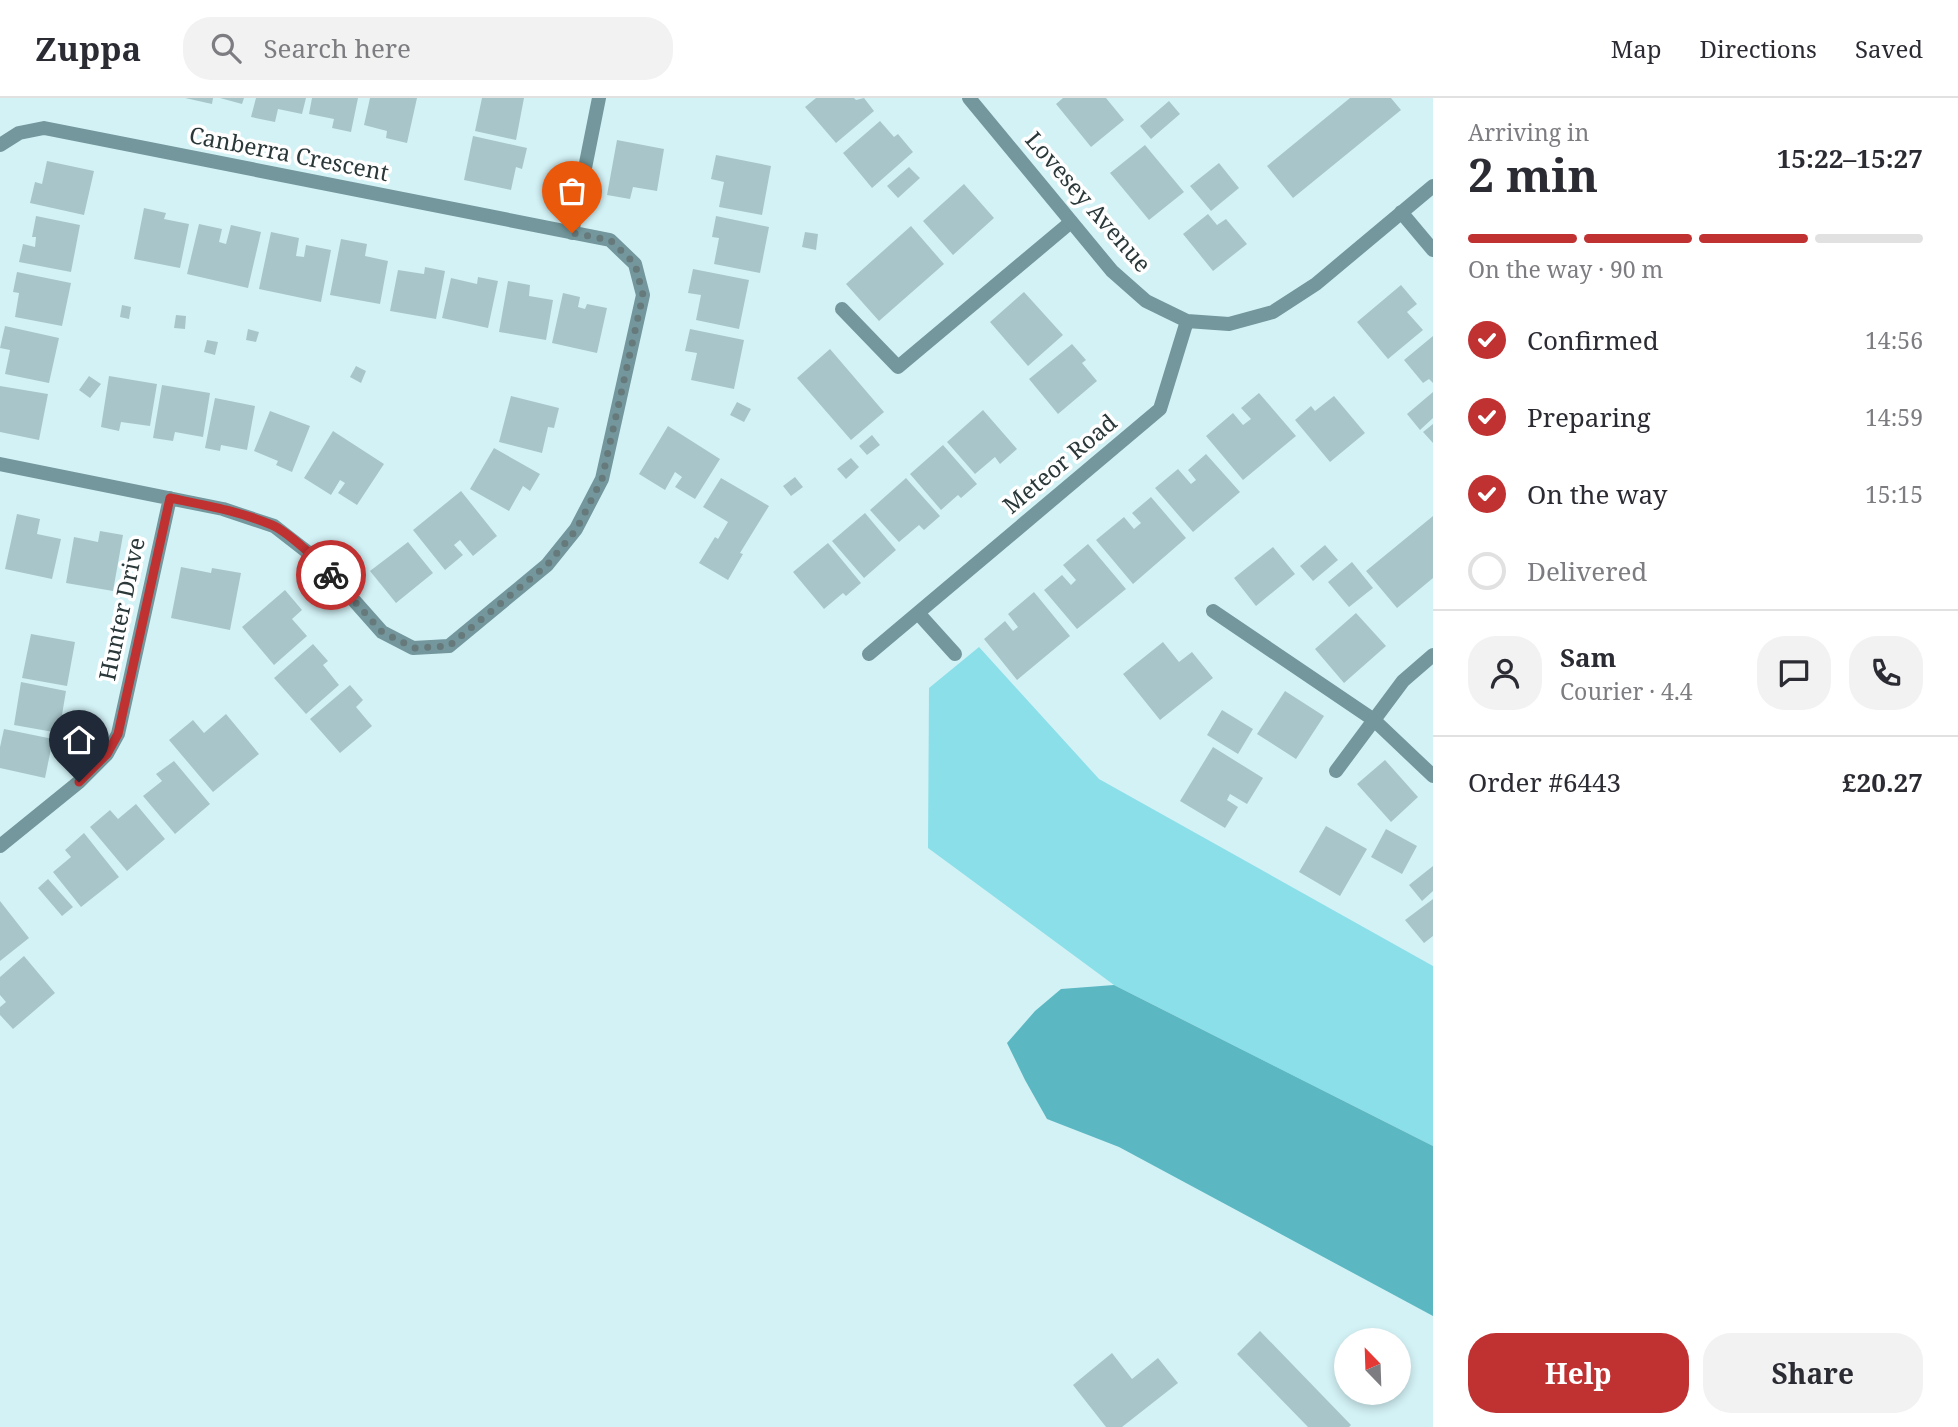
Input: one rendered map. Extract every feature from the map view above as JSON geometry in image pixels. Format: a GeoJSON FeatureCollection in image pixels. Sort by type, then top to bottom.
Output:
{"type":"FeatureCollection","features":[{"type":"Feature","properties":{"kind":"street"},"geometry":{"type":"LineString","coordinates":[[572,233],[599,98]]}},
{"type":"Feature","properties":{"kind":"street","name":"Lovesey Avenue"},"geometry":{"type":"LineString","coordinates":[[969,98],[1112,271],[1146,301],[1187,321],[1229,324],[1273,312],[1316,284],[1433,186]]}},
{"type":"Feature","properties":{"kind":"street","name":"Canberra Crescent"},"geometry":{"type":"LineString","coordinates":[[0,145],[19,132],[44,128],[610,240],[635,264],[643,295],[602,479],[576,530],[547,565],[449,646],[414,648],[382,632],[319,561],[274,526],[223,509],[0,464]]}},
{"type":"Feature","properties":{"kind":"street"},"geometry":{"type":"LineString","coordinates":[[1401,212],[1433,250]]}},
{"type":"Feature","properties":{"kind":"street"},"geometry":{"type":"LineString","coordinates":[[842,309],[898,367],[1072,222]]}},
{"type":"Feature","properties":{"kind":"street","name":"Meteor Road"},"geometry":{"type":"LineString","coordinates":[[869,654],[1160,409],[1187,321]]}},
{"type":"Feature","properties":{"kind":"street","name":"Hunter Drive"},"geometry":{"type":"LineString","coordinates":[[0,846],[79,782],[107,754],[118,734],[170,498]]}},
{"type":"Feature","properties":{"kind":"street"},"geometry":{"type":"LineString","coordinates":[[1213,611],[1374,720],[1433,775]]}},
{"type":"Feature","properties":{"kind":"street"},"geometry":{"type":"LineString","coordinates":[[918,613],[955,654]]}},
{"type":"Feature","properties":{"kind":"street"},"geometry":{"type":"LineString","coordinates":[[1336,771],[1403,681],[1433,655]]}},
{"type":"Feature","properties":{"kind":"shaded area"},"geometry":{"type":"Polygon","coordinates":[[[979,647],[1099,779],[1433,966],[1433,1146],[1114,985],[928,848],[929,688],[979,647]]]}},
{"type":"Feature","properties":{"kind":"shaded area"},"geometry":{"type":"Polygon","coordinates":[[[1114,985],[1433,1146],[1433,1316],[1119,1147],[1047,1119],[1007,1043],[1035,1011],[1061,989],[1114,985]]]}},
{"type":"Feature","properties":{"kind":"building"},"geometry":{"type":"Polygon","coordinates":[[[185,98],[213,98],[212,104],[185,98]]]}},
{"type":"Feature","properties":{"kind":"building"},"geometry":{"type":"Polygon","coordinates":[[[220,98],[244,98],[242,104],[220,98]]]}},
{"type":"Feature","properties":{"kind":"building"},"geometry":{"type":"Polygon","coordinates":[[[256,98],[306,98],[302,114],[278,109],[275,122],[251,117],[256,98]]]}},
{"type":"Feature","properties":{"kind":"building"},"geometry":{"type":"Polygon","coordinates":[[[312,98],[358,98],[351,132],[332,128],[334,119],[309,114],[312,98]]]}},
{"type":"Feature","properties":{"kind":"building"},"geometry":{"type":"Polygon","coordinates":[[[370,98],[417,98],[407,143],[386,138],[387,131],[364,125],[370,98]]]}},
{"type":"Feature","properties":{"kind":"building"},"geometry":{"type":"Polygon","coordinates":[[[482,98],[524,98],[516,140],[475,131],[482,98]]]}},
{"type":"Feature","properties":{"kind":"building"},"geometry":{"type":"Polygon","coordinates":[[[816,98],[864,98],[874,111],[836,143],[805,107],[816,98]]]}},
{"type":"Feature","properties":{"kind":"building"},"geometry":{"type":"Polygon","coordinates":[[[1063,98],[1106,98],[1124,120],[1091,147],[1056,104],[1063,98]]]}},
{"type":"Feature","properties":{"kind":"building"},"geometry":{"type":"Polygon","coordinates":[[[1350,98],[1391,98],[1401,110],[1293,198],[1267,166],[1350,98]]]}},
{"type":"Feature","properties":{"kind":"building"},"geometry":{"type":"Polygon","coordinates":[[[1169,101],[1180,114],[1151,139],[1140,126],[1169,101]]]}},
{"type":"Feature","properties":{"kind":"building"},"geometry":{"type":"Polygon","coordinates":[[[880,121],[894,137],[898,134],[913,152],[872,188],[843,153],[880,121]]]}},
{"type":"Feature","properties":{"kind":"building"},"geometry":{"type":"Polygon","coordinates":[[[473,136],[527,148],[522,169],[516,167],[511,190],[464,180],[473,136]]]}},
{"type":"Feature","properties":{"kind":"building"},"geometry":{"type":"Polygon","coordinates":[[[617,140],[664,149],[657,191],[633,187],[630,199],[607,195],[617,140]]]}},
{"type":"Feature","properties":{"kind":"building"},"geometry":{"type":"Polygon","coordinates":[[[1145,145],[1184,192],[1149,220],[1110,173],[1145,145]]]}},
{"type":"Feature","properties":{"kind":"building"},"geometry":{"type":"Polygon","coordinates":[[[716,155],[771,166],[762,215],[719,207],[724,182],[711,179],[716,155]]]}},
{"type":"Feature","properties":{"kind":"building"},"geometry":{"type":"Polygon","coordinates":[[[47,161],[94,171],[84,215],[30,203],[35,182],[42,184],[47,161]]]}},
{"type":"Feature","properties":{"kind":"building"},"geometry":{"type":"Polygon","coordinates":[[[1219,163],[1239,188],[1211,211],[1190,186],[1219,163]]]}},
{"type":"Feature","properties":{"kind":"building"},"geometry":{"type":"Polygon","coordinates":[[[909,167],[920,178],[898,198],[887,186],[909,167]]]}},
{"type":"Feature","properties":{"kind":"building"},"geometry":{"type":"Polygon","coordinates":[[[964,184],[994,218],[953,255],[923,221],[964,184]]]}},
{"type":"Feature","properties":{"kind":"building"},"geometry":{"type":"Polygon","coordinates":[[[144,208],[166,213],[164,219],[189,224],[180,268],[134,259],[144,208]]]}},
{"type":"Feature","properties":{"kind":"building"},"geometry":{"type":"Polygon","coordinates":[[[1208,214],[1217,225],[1226,219],[1247,244],[1213,271],[1183,234],[1208,214]]]}},
{"type":"Feature","properties":{"kind":"building"},"geometry":{"type":"Polygon","coordinates":[[[36,216],[80,225],[71,272],[19,262],[23,244],[35,247],[36,237],[32,237],[36,216]]]}},
{"type":"Feature","properties":{"kind":"building"},"geometry":{"type":"Polygon","coordinates":[[[716,216],[769,227],[760,273],[714,264],[719,238],[712,237],[716,216]]]}},
{"type":"Feature","properties":{"kind":"building"},"geometry":{"type":"Polygon","coordinates":[[[199,224],[222,229],[219,242],[226,244],[231,225],[261,232],[248,288],[187,274],[199,224]]]}},
{"type":"Feature","properties":{"kind":"building"},"geometry":{"type":"Polygon","coordinates":[[[911,226],[944,264],[879,321],[846,284],[911,226]]]}},
{"type":"Feature","properties":{"kind":"building"},"geometry":{"type":"Polygon","coordinates":[[[271,232],[299,238],[296,256],[304,257],[306,245],[331,250],[321,302],[259,289],[271,232]]]}},
{"type":"Feature","properties":{"kind":"building"},"geometry":{"type":"Polygon","coordinates":[[[805,232],[818,234],[816,250],[802,247],[805,232]]]}},
{"type":"Feature","properties":{"kind":"building"},"geometry":{"type":"Polygon","coordinates":[[[341,239],[367,244],[365,256],[388,261],[380,304],[330,295],[341,239]]]}},
{"type":"Feature","properties":{"kind":"building"},"geometry":{"type":"Polygon","coordinates":[[[425,267],[445,271],[436,319],[390,311],[398,270],[424,274],[425,267]]]}},
{"type":"Feature","properties":{"kind":"building"},"geometry":{"type":"Polygon","coordinates":[[[693,269],[749,280],[739,329],[696,320],[701,295],[688,293],[693,269]]]}},
{"type":"Feature","properties":{"kind":"building"},"geometry":{"type":"Polygon","coordinates":[[[17,272],[71,283],[62,326],[15,317],[19,293],[13,292],[17,272]]]}},
{"type":"Feature","properties":{"kind":"building"},"geometry":{"type":"Polygon","coordinates":[[[478,277],[498,281],[488,328],[442,318],[451,278],[477,284],[478,277]]]}},
{"type":"Feature","properties":{"kind":"building"},"geometry":{"type":"Polygon","coordinates":[[[508,281],[530,285],[529,296],[553,300],[546,340],[499,332],[508,281]]]}},
{"type":"Feature","properties":{"kind":"building"},"geometry":{"type":"Polygon","coordinates":[[[1401,285],[1417,304],[1407,312],[1423,330],[1388,359],[1357,322],[1401,285]]]}},
{"type":"Feature","properties":{"kind":"building"},"geometry":{"type":"Polygon","coordinates":[[[1024,292],[1063,335],[1028,366],[990,322],[1024,292]]]}},
{"type":"Feature","properties":{"kind":"building"},"geometry":{"type":"Polygon","coordinates":[[[563,293],[580,297],[578,307],[585,309],[587,304],[607,308],[597,353],[552,343],[563,293]]]}},
{"type":"Feature","properties":{"kind":"building"},"geometry":{"type":"Polygon","coordinates":[[[122,305],[131,307],[129,319],[120,317],[122,305]]]}},
{"type":"Feature","properties":{"kind":"building"},"geometry":{"type":"Polygon","coordinates":[[[176,315],[186,316],[185,329],[174,328],[176,315]]]}},
{"type":"Feature","properties":{"kind":"building"},"geometry":{"type":"Polygon","coordinates":[[[5,326],[59,338],[49,383],[5,374],[10,350],[0,348],[5,326]]]}},
{"type":"Feature","properties":{"kind":"building"},"geometry":{"type":"Polygon","coordinates":[[[248,329],[259,332],[256,342],[246,340],[248,329]]]}},
{"type":"Feature","properties":{"kind":"building"},"geometry":{"type":"Polygon","coordinates":[[[690,329],[744,340],[734,389],[691,380],[697,353],[685,351],[690,329]]]}},
{"type":"Feature","properties":{"kind":"building"},"geometry":{"type":"Polygon","coordinates":[[[1433,336],[1433,383],[1429,379],[1423,383],[1404,360],[1433,336]]]}},
{"type":"Feature","properties":{"kind":"building"},"geometry":{"type":"Polygon","coordinates":[[[207,340],[218,342],[215,355],[204,352],[207,340]]]}},
{"type":"Feature","properties":{"kind":"building"},"geometry":{"type":"Polygon","coordinates":[[[1072,344],[1086,360],[1082,363],[1097,381],[1058,414],[1029,379],[1072,344]]]}},
{"type":"Feature","properties":{"kind":"building"},"geometry":{"type":"Polygon","coordinates":[[[830,349],[884,412],[851,440],[797,378],[830,349]]]}},
{"type":"Feature","properties":{"kind":"building"},"geometry":{"type":"Polygon","coordinates":[[[356,366],[366,371],[361,383],[350,377],[356,366]]]}},
{"type":"Feature","properties":{"kind":"building"},"geometry":{"type":"Polygon","coordinates":[[[89,376],[101,384],[90,398],[79,390],[89,376]]]}},
{"type":"Feature","properties":{"kind":"building"},"geometry":{"type":"Polygon","coordinates":[[[109,376],[157,384],[150,426],[121,422],[119,431],[101,427],[109,376]]]}},
{"type":"Feature","properties":{"kind":"building"},"geometry":{"type":"Polygon","coordinates":[[[162,385],[210,393],[203,437],[175,432],[173,441],[153,438],[162,385]]]}},
{"type":"Feature","properties":{"kind":"building"},"geometry":{"type":"Polygon","coordinates":[[[0,386],[48,394],[39,440],[0,432],[0,386]]]}},
{"type":"Feature","properties":{"kind":"building"},"geometry":{"type":"Polygon","coordinates":[[[1433,392],[1433,418],[1420,430],[1407,414],[1433,392]]]}},
{"type":"Feature","properties":{"kind":"building"},"geometry":{"type":"Polygon","coordinates":[[[1259,393],[1296,436],[1243,480],[1206,436],[1233,413],[1243,425],[1251,419],[1241,408],[1259,393]]]}},
{"type":"Feature","properties":{"kind":"building"},"geometry":{"type":"Polygon","coordinates":[[[511,396],[559,408],[554,428],[548,427],[542,453],[499,442],[511,396]]]}},
{"type":"Feature","properties":{"kind":"building"},"geometry":{"type":"Polygon","coordinates":[[[1334,396],[1365,433],[1330,462],[1295,420],[1311,406],[1315,411],[1334,396]]]}},
{"type":"Feature","properties":{"kind":"building"},"geometry":{"type":"Polygon","coordinates":[[[215,398],[255,406],[247,450],[221,445],[220,451],[205,448],[215,398]]]}},
{"type":"Feature","properties":{"kind":"building"},"geometry":{"type":"Polygon","coordinates":[[[737,402],[751,409],[744,422],[730,415],[737,402]]]}},
{"type":"Feature","properties":{"kind":"building"},"geometry":{"type":"Polygon","coordinates":[[[983,410],[1017,449],[1000,464],[995,457],[975,474],[947,442],[983,410]]]}},
{"type":"Feature","properties":{"kind":"building"},"geometry":{"type":"Polygon","coordinates":[[[270,411],[310,426],[292,472],[276,465],[278,461],[254,451],[270,411]]]}},
{"type":"Feature","properties":{"kind":"building"},"geometry":{"type":"Polygon","coordinates":[[[1433,424],[1433,443],[1423,432],[1433,424]]]}},
{"type":"Feature","properties":{"kind":"building"},"geometry":{"type":"Polygon","coordinates":[[[668,426],[720,459],[695,499],[675,487],[682,477],[675,472],[665,490],[639,474],[668,426]]]}},
{"type":"Feature","properties":{"kind":"building"},"geometry":{"type":"Polygon","coordinates":[[[333,431],[384,464],[357,505],[338,493],[345,483],[340,480],[331,495],[304,478],[333,431]]]}},
{"type":"Feature","properties":{"kind":"building"},"geometry":{"type":"Polygon","coordinates":[[[872,435],[880,445],[867,455],[859,446],[872,435]]]}},
{"type":"Feature","properties":{"kind":"building"},"geometry":{"type":"Polygon","coordinates":[[[943,445],[977,484],[961,498],[958,495],[941,510],[910,474],[943,445]]]}},
{"type":"Feature","properties":{"kind":"building"},"geometry":{"type":"Polygon","coordinates":[[[494,448],[540,474],[530,491],[523,486],[509,511],[470,489],[494,448]]]}},
{"type":"Feature","properties":{"kind":"building"},"geometry":{"type":"Polygon","coordinates":[[[1206,454],[1240,492],[1193,532],[1155,488],[1178,469],[1191,484],[1196,480],[1188,470],[1206,454]]]}},
{"type":"Feature","properties":{"kind":"building"},"geometry":{"type":"Polygon","coordinates":[[[851,458],[859,467],[846,479],[837,469],[851,458]]]}},
{"type":"Feature","properties":{"kind":"building"},"geometry":{"type":"Polygon","coordinates":[[[795,477],[803,487],[791,496],[783,486],[795,477]]]}},
{"type":"Feature","properties":{"kind":"building"},"geometry":{"type":"Polygon","coordinates":[[[721,478],[769,506],[740,553],[743,554],[728,580],[699,563],[728,522],[703,507],[721,478]]]}},
{"type":"Feature","properties":{"kind":"building"},"geometry":{"type":"Polygon","coordinates":[[[906,478],[940,516],[924,530],[919,525],[899,542],[870,510],[906,478]]]}},
{"type":"Feature","properties":{"kind":"building"},"geometry":{"type":"Polygon","coordinates":[[[461,491],[497,536],[473,556],[460,540],[454,545],[463,555],[445,570],[413,530],[461,491]]]}},
{"type":"Feature","properties":{"kind":"building"},"geometry":{"type":"Polygon","coordinates":[[[1151,497],[1186,538],[1133,584],[1096,540],[1124,517],[1134,529],[1141,523],[1132,513],[1151,497]]]}},
{"type":"Feature","properties":{"kind":"building"},"geometry":{"type":"Polygon","coordinates":[[[865,513],[896,550],[864,578],[832,541],[865,513]]]}},
{"type":"Feature","properties":{"kind":"building"},"geometry":{"type":"Polygon","coordinates":[[[17,514],[40,519],[37,534],[61,539],[52,579],[5,569],[17,514]]]}},
{"type":"Feature","properties":{"kind":"building"},"geometry":{"type":"Polygon","coordinates":[[[1433,516],[1433,578],[1397,608],[1366,571],[1433,516]]]}},
{"type":"Feature","properties":{"kind":"building"},"geometry":{"type":"Polygon","coordinates":[[[100,531],[123,535],[113,591],[66,583],[74,537],[98,542],[100,531]]]}},
{"type":"Feature","properties":{"kind":"building"},"geometry":{"type":"Polygon","coordinates":[[[408,542],[433,573],[396,603],[370,571],[408,542]]]}},
{"type":"Feature","properties":{"kind":"building"},"geometry":{"type":"Polygon","coordinates":[[[828,543],[861,583],[846,596],[843,593],[824,609],[793,572],[828,543]]]}},
{"type":"Feature","properties":{"kind":"building"},"geometry":{"type":"Polygon","coordinates":[[[1088,544],[1126,589],[1077,629],[1044,590],[1062,575],[1071,585],[1076,580],[1063,565],[1088,544]]]}},
{"type":"Feature","properties":{"kind":"building"},"geometry":{"type":"Polygon","coordinates":[[[1325,545],[1338,560],[1313,581],[1300,566],[1325,545]]]}},
{"type":"Feature","properties":{"kind":"building"},"geometry":{"type":"Polygon","coordinates":[[[1273,547],[1295,574],[1256,606],[1234,578],[1273,547]]]}},
{"type":"Feature","properties":{"kind":"building"},"geometry":{"type":"Polygon","coordinates":[[[1352,562],[1373,588],[1349,607],[1328,582],[1352,562]]]}},
{"type":"Feature","properties":{"kind":"building"},"geometry":{"type":"Polygon","coordinates":[[[181,567],[211,573],[212,568],[241,573],[230,630],[171,618],[181,567]]]}},
{"type":"Feature","properties":{"kind":"building"},"geometry":{"type":"Polygon","coordinates":[[[285,590],[302,610],[292,619],[307,636],[274,665],[242,627],[285,590]]]}},
{"type":"Feature","properties":{"kind":"building"},"geometry":{"type":"Polygon","coordinates":[[[1034,592],[1070,636],[1017,680],[984,639],[1005,621],[1013,631],[1018,627],[1008,614],[1034,592]]]}},
{"type":"Feature","properties":{"kind":"building"},"geometry":{"type":"Polygon","coordinates":[[[1356,613],[1386,646],[1344,683],[1315,649],[1356,613]]]}},
{"type":"Feature","properties":{"kind":"building"},"geometry":{"type":"Polygon","coordinates":[[[31,634],[75,642],[67,686],[22,678],[31,634]]]}},
{"type":"Feature","properties":{"kind":"building"},"geometry":{"type":"Polygon","coordinates":[[[1163,642],[1179,662],[1192,652],[1213,678],[1160,720],[1123,674],[1163,642]]]}},
{"type":"Feature","properties":{"kind":"building"},"geometry":{"type":"Polygon","coordinates":[[[313,644],[328,661],[323,665],[339,685],[306,714],[274,678],[313,644]]]}},
{"type":"Feature","properties":{"kind":"building"},"geometry":{"type":"Polygon","coordinates":[[[21,682],[66,691],[59,733],[14,725],[21,682]]]}},
{"type":"Feature","properties":{"kind":"building"},"geometry":{"type":"Polygon","coordinates":[[[350,685],[363,700],[356,707],[372,726],[340,753],[310,719],[350,685]]]}},
{"type":"Feature","properties":{"kind":"building"},"geometry":{"type":"Polygon","coordinates":[[[1285,691],[1324,716],[1296,759],[1257,734],[1285,691]]]}},
{"type":"Feature","properties":{"kind":"building"},"geometry":{"type":"Polygon","coordinates":[[[1222,710],[1253,729],[1238,754],[1207,735],[1222,710]]]}},
{"type":"Feature","properties":{"kind":"building"},"geometry":{"type":"Polygon","coordinates":[[[226,714],[259,754],[213,792],[169,740],[193,720],[204,733],[226,714]]]}},
{"type":"Feature","properties":{"kind":"building"},"geometry":{"type":"Polygon","coordinates":[[[4,729],[53,739],[45,778],[0,768],[0,747],[4,729]]]}},
{"type":"Feature","properties":{"kind":"building"},"geometry":{"type":"Polygon","coordinates":[[[1213,747],[1263,778],[1247,804],[1230,794],[1227,800],[1238,807],[1225,828],[1180,801],[1213,747]]]}},
{"type":"Feature","properties":{"kind":"building"},"geometry":{"type":"Polygon","coordinates":[[[1385,760],[1418,797],[1391,822],[1357,784],[1385,760]]]}},
{"type":"Feature","properties":{"kind":"building"},"geometry":{"type":"Polygon","coordinates":[[[174,761],[210,804],[175,834],[143,796],[162,781],[156,774],[174,761]]]}},
{"type":"Feature","properties":{"kind":"building"},"geometry":{"type":"Polygon","coordinates":[[[136,804],[165,839],[127,871],[90,827],[110,810],[118,819],[136,804]]]}},
{"type":"Feature","properties":{"kind":"building"},"geometry":{"type":"Polygon","coordinates":[[[1326,826],[1367,849],[1340,896],[1299,872],[1326,826]]]}},
{"type":"Feature","properties":{"kind":"building"},"geometry":{"type":"Polygon","coordinates":[[[1386,829],[1417,846],[1402,874],[1371,857],[1386,829]]]}},
{"type":"Feature","properties":{"kind":"building"},"geometry":{"type":"Polygon","coordinates":[[[84,833],[119,877],[81,907],[53,872],[71,857],[65,850],[84,833]]]}},
{"type":"Feature","properties":{"kind":"building"},"geometry":{"type":"Polygon","coordinates":[[[1433,866],[1433,891],[1422,901],[1409,885],[1433,866]]]}},
{"type":"Feature","properties":{"kind":"building"},"geometry":{"type":"Polygon","coordinates":[[[48,879],[73,907],[62,916],[38,888],[48,879]]]}},
{"type":"Feature","properties":{"kind":"building"},"geometry":{"type":"Polygon","coordinates":[[[1433,899],[1433,936],[1424,943],[1405,920],[1433,899]]]}},
{"type":"Feature","properties":{"kind":"building"},"geometry":{"type":"Polygon","coordinates":[[[0,901],[29,938],[0,961],[0,901]]]}},
{"type":"Feature","properties":{"kind":"building"},"geometry":{"type":"Polygon","coordinates":[[[24,956],[55,993],[13,1029],[0,1015],[0,1007],[6,1002],[0,995],[0,977],[24,956]]]}},
{"type":"Feature","properties":{"kind":"building"},"geometry":{"type":"Polygon","coordinates":[[[1260,1331],[1351,1425],[1349,1427],[1308,1427],[1237,1354],[1260,1331]]]}},
{"type":"Feature","properties":{"kind":"building"},"geometry":{"type":"Polygon","coordinates":[[[1112,1353],[1132,1379],[1158,1358],[1178,1383],[1122,1427],[1106,1427],[1073,1385],[1112,1353]]]}},
{"type":"Feature","properties":{"kind":"way so far"},"geometry":{"type":"LineString","coordinates":[[331,575],[382,632],[414,648],[449,646],[547,565],[576,530],[602,479],[643,295],[635,264],[610,240],[572,233]]}},
{"type":"Feature","properties":{"kind":"route"},"geometry":{"type":"LineString","coordinates":[[79,782],[107,754],[118,734],[170,498],[223,509],[274,526],[319,561],[331,575]]}}]}
